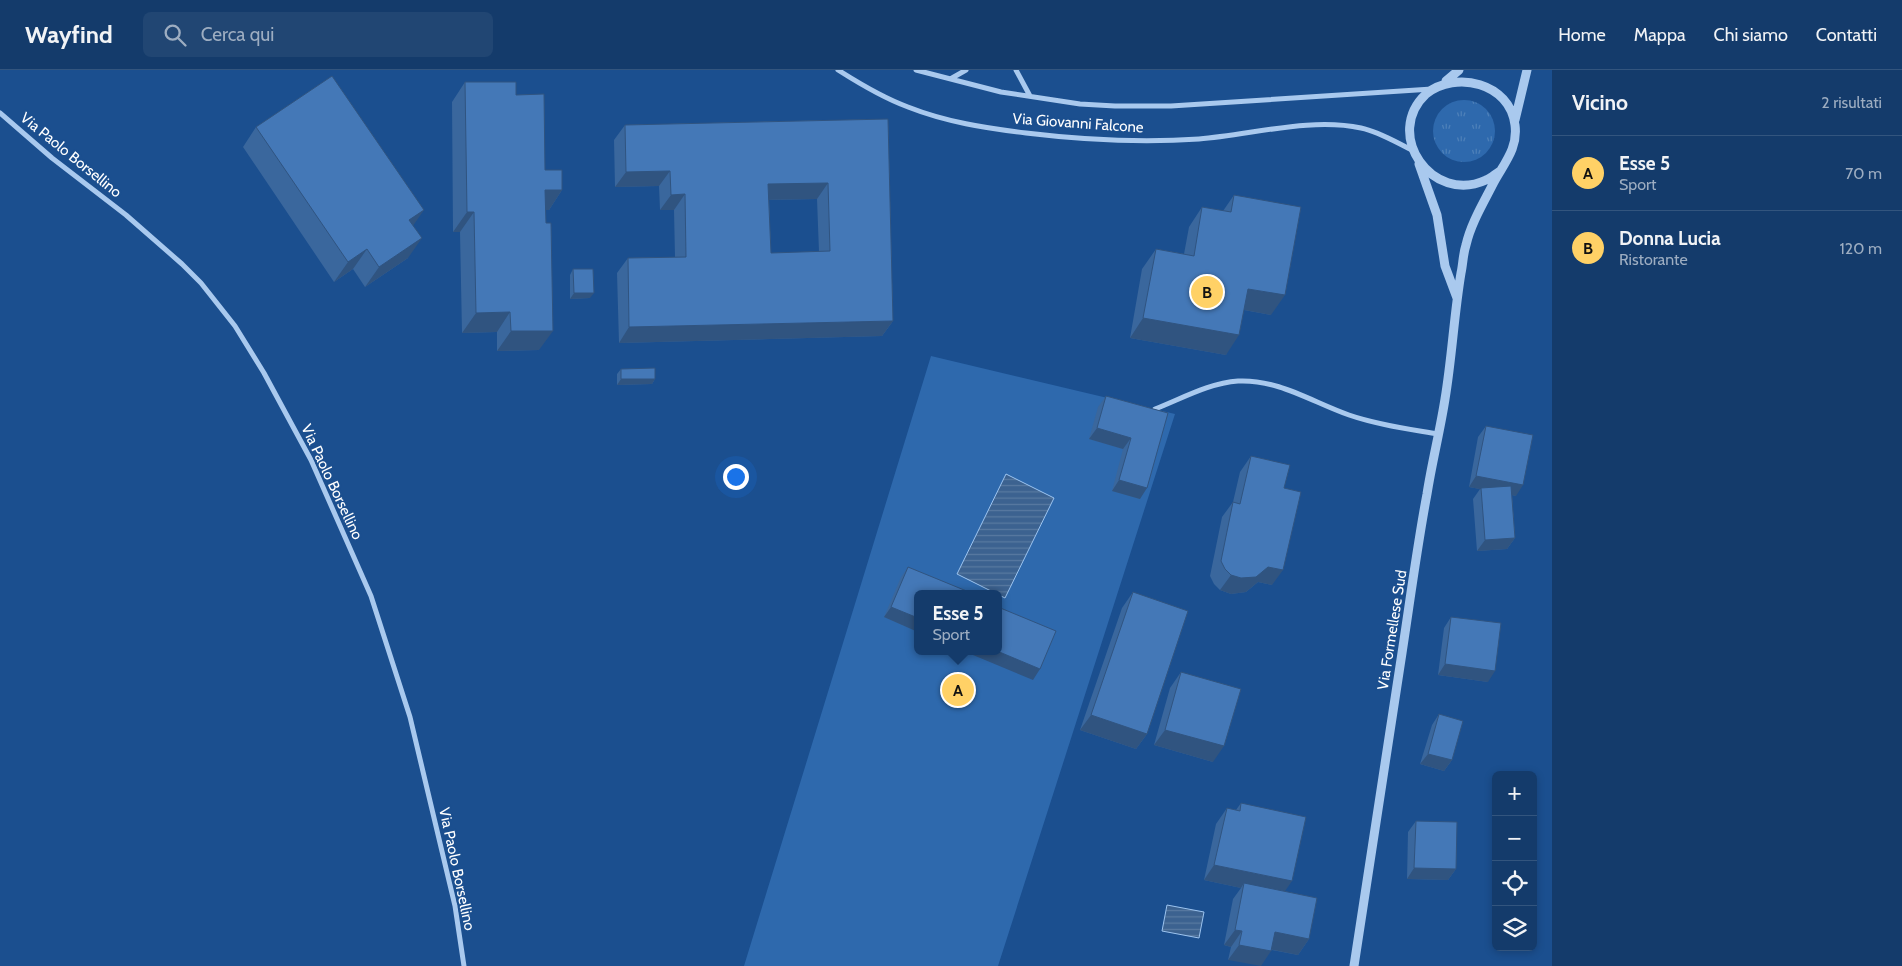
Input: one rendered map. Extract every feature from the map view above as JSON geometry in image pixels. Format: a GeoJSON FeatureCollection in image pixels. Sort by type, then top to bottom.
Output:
{"type":"FeatureCollection","features":[{"type":"Feature","properties":{"kind":"street","name":"Via Giovanni Falcone"},"geometry":{"type":"LineString","coordinates":[[838,70],[883,96],[907,107],[956,122],[980,127],[1090,140],[1162,141],[1313,126],[1342,126],[1371,131],[1414,151]]}},
{"type":"Feature","properties":{"kind":"street","name":"Via Giovanni Falcone"},"geometry":{"type":"LineString","coordinates":[[916,70],[952,78],[977,87],[1030,96],[1080,104],[1144,108],[1438,86]]}},
{"type":"Feature","properties":{"kind":"street"},"geometry":{"type":"LineString","coordinates":[[952,78],[966,70]]}},
{"type":"Feature","properties":{"kind":"street"},"geometry":{"type":"LineString","coordinates":[[1016,70],[1030,96]]}},
{"type":"Feature","properties":{"kind":"street"},"geometry":{"type":"LineString","coordinates":[[1438,86],[1460,79],[1478,82],[1494,90],[1507,103],[1514,120],[1516,138],[1511,156],[1500,171],[1485,181],[1467,185],[1448,183],[1432,175],[1419,162],[1411,145],[1410,127],[1415,109],[1426,94],[1459,70]]}},
{"type":"Feature","properties":{"kind":"street"},"geometry":{"type":"LineString","coordinates":[[1514,120],[1527,70]]}},
{"type":"Feature","properties":{"kind":"street","name":"Via Paolo Borsellino"},"geometry":{"type":"LineString","coordinates":[[0,113],[52,158],[137,224],[182,264],[201,283],[235,326],[264,373],[311,460],[371,596],[410,717],[455,906],[464,966]]}},
{"type":"Feature","properties":{"kind":"street","name":"Via Formellese Sud"},"geometry":{"type":"LineString","coordinates":[[1419,162],[1437,215],[1445,266],[1457,298]]}},
{"type":"Feature","properties":{"kind":"street","name":"Via Formellese Sud"},"geometry":{"type":"LineString","coordinates":[[1354,966],[1424,514],[1450,367],[1457,298],[1466,244],[1484,200],[1500,171]]}},
{"type":"Feature","properties":{"kind":"street"},"geometry":{"type":"LineString","coordinates":[[1155,409],[1221,384],[1250,381],[1282,388],[1333,409],[1373,422],[1438,434]]}},
{"type":"Feature","properties":{"kind":"green space"},"geometry":{"type":"Polygon","coordinates":[[[1464,100],[1481,105],[1486,109],[1490,114],[1495,131],[1490,148],[1486,153],[1481,157],[1464,162],[1447,157],[1442,153],[1438,148],[1433,131],[1438,114],[1442,109],[1447,105],[1464,100]]]}},
{"type":"Feature","properties":{"kind":"green space"},"geometry":{"type":"Polygon","coordinates":[[[931,356],[1175,414],[998,966],[744,966],[931,356]]]}},
{"type":"Feature","properties":{"kind":"shaded area"},"geometry":{"type":"Polygon","coordinates":[[[1006,474],[1054,498],[1005,598],[1002,596],[1002,590],[989,590],[957,574],[1006,474]]]}},
{"type":"Feature","properties":{"kind":"shaded area"},"geometry":{"type":"Polygon","coordinates":[[[1167,905],[1204,912],[1199,938],[1162,931],[1167,905]]]}},
{"type":"Feature","properties":{"kind":"building"},"geometry":{"type":"Polygon","coordinates":[[[332,76],[424,210],[409,220],[422,238],[379,267],[367,249],[348,262],[256,127],[332,76]]]}},
{"type":"Feature","properties":{"kind":"building"},"geometry":{"type":"Polygon","coordinates":[[[465,82],[516,82],[516,95],[544,94],[545,170],[562,170],[562,190],[545,190],[546,223],[551,223],[553,331],[511,331],[510,312],[476,313],[474,212],[467,212],[465,82]]]}},
{"type":"Feature","properties":{"kind":"building"},"geometry":{"type":"Polygon","coordinates":[[[888,119],[893,321],[629,327],[628,258],[686,257],[685,194],[671,195],[670,171],[626,172],[625,125],[888,119]],[[828,183],[768,184],[771,253],[830,251],[828,183]]]}},
{"type":"Feature","properties":{"kind":"building"},"geometry":{"type":"Polygon","coordinates":[[[1234,195],[1301,207],[1285,295],[1248,289],[1239,335],[1143,318],[1156,249],[1194,256],[1202,207],[1231,212],[1234,195]]]}},
{"type":"Feature","properties":{"kind":"building"},"geometry":{"type":"Polygon","coordinates":[[[573,269],[593,269],[594,293],[574,293],[573,269]]]}},
{"type":"Feature","properties":{"kind":"building"},"geometry":{"type":"Polygon","coordinates":[[[655,368],[655,379],[621,379],[621,369],[655,368]]]}},
{"type":"Feature","properties":{"kind":"building"},"geometry":{"type":"Polygon","coordinates":[[[1106,396],[1168,413],[1147,488],[1119,480],[1131,438],[1097,428],[1106,396]]]}},
{"type":"Feature","properties":{"kind":"building"},"geometry":{"type":"Polygon","coordinates":[[[1486,426],[1533,435],[1523,485],[1476,476],[1486,426]]]}},
{"type":"Feature","properties":{"kind":"building"},"geometry":{"type":"Polygon","coordinates":[[[1251,456],[1290,465],[1284,488],[1301,492],[1283,570],[1268,567],[1256,577],[1241,578],[1231,575],[1221,561],[1233,502],[1240,504],[1251,456]]]}},
{"type":"Feature","properties":{"kind":"building"},"geometry":{"type":"Polygon","coordinates":[[[1511,486],[1515,538],[1485,540],[1481,488],[1511,486]]]}},
{"type":"Feature","properties":{"kind":"building"},"geometry":{"type":"Polygon","coordinates":[[[908,567],[964,590],[914,590],[914,616],[891,607],[908,567]]]}},
{"type":"Feature","properties":{"kind":"building"},"geometry":{"type":"Polygon","coordinates":[[[1133,592],[1188,611],[1147,734],[1091,715],[1133,592]]]}},
{"type":"Feature","properties":{"kind":"building"},"geometry":{"type":"Polygon","coordinates":[[[1002,609],[1056,631],[1040,669],[1002,653],[1002,609]]]}},
{"type":"Feature","properties":{"kind":"building"},"geometry":{"type":"Polygon","coordinates":[[[1451,617],[1501,623],[1495,671],[1445,664],[1451,617]]]}},
{"type":"Feature","properties":{"kind":"building"},"geometry":{"type":"Polygon","coordinates":[[[1181,672],[1241,689],[1224,746],[1165,730],[1181,672]]]}},
{"type":"Feature","properties":{"kind":"building"},"geometry":{"type":"Polygon","coordinates":[[[1439,714],[1463,721],[1452,760],[1428,754],[1439,714]]]}},
{"type":"Feature","properties":{"kind":"building"},"geometry":{"type":"Polygon","coordinates":[[[1241,803],[1306,817],[1292,881],[1214,865],[1227,808],[1240,811],[1241,803]]]}},
{"type":"Feature","properties":{"kind":"building"},"geometry":{"type":"Polygon","coordinates":[[[1416,821],[1457,822],[1456,869],[1414,868],[1416,821]]]}},
{"type":"Feature","properties":{"kind":"building"},"geometry":{"type":"Polygon","coordinates":[[[1244,883],[1317,898],[1309,939],[1275,932],[1271,951],[1239,945],[1242,931],[1235,930],[1244,883]]]}},
{"type":"Feature","properties":{"kind":"place","name":"Donna Lucia"},"geometry":{"type":"Point","coordinates":[1207,292]}},
{"type":"Feature","properties":{"kind":"place","name":"Esse 5"},"geometry":{"type":"Point","coordinates":[958,690]}}]}
